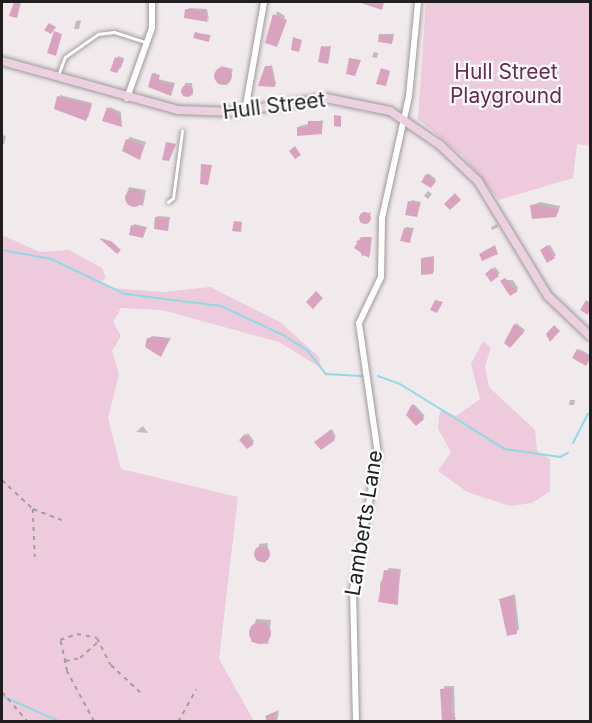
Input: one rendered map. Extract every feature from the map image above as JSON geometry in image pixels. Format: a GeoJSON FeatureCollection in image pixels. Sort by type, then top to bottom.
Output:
{"type":"FeatureCollection","features":[{"type":"Feature","properties":{"kind":"main road","name":"Hull Street"},"geometry":{"type":"LineString","coordinates":[[2,61],[58,75],[127,98],[189,112],[245,111],[334,98],[370,104],[403,119],[478,182],[543,288],[591,336]]}},
{"type":"Feature","properties":{"kind":"street"},"geometry":{"type":"LineString","coordinates":[[127,98],[147,42],[152,2]]}},
{"type":"Feature","properties":{"kind":"street"},"geometry":{"type":"LineString","coordinates":[[245,111],[264,2]]}},
{"type":"Feature","properties":{"kind":"street","name":"Lamberts Lane"},"geometry":{"type":"LineString","coordinates":[[356,722],[353,590],[378,460],[359,323],[381,277],[382,218],[403,119],[417,2]]}},
{"type":"Feature","properties":{"kind":"lane"},"geometry":{"type":"LineString","coordinates":[[58,75],[68,53],[98,34],[114,32],[147,42]]}},
{"type":"Feature","properties":{"kind":"lane"},"geometry":{"type":"LineString","coordinates":[[168,202],[182,131]]}},
{"type":"Feature","properties":{"kind":"path"},"geometry":{"type":"LineString","coordinates":[[2,480],[33,509],[62,520]]}},
{"type":"Feature","properties":{"kind":"path"},"geometry":{"type":"LineString","coordinates":[[33,509],[35,556]]}},
{"type":"Feature","properties":{"kind":"path"},"geometry":{"type":"LineString","coordinates":[[94,722],[64,661],[60,640],[82,634],[99,640],[111,665],[140,692]]}},
{"type":"Feature","properties":{"kind":"path"},"geometry":{"type":"LineString","coordinates":[[64,661],[80,658],[99,640]]}},
{"type":"Feature","properties":{"kind":"path"},"geometry":{"type":"LineString","coordinates":[[178,722],[196,690]]}},
{"type":"Feature","properties":{"kind":"path"},"geometry":{"type":"LineString","coordinates":[[2,692],[7,701],[28,722]]}},
{"type":"Feature","properties":{"kind":"green space","name":"Hull Street Playground"},"geometry":{"type":"Polygon","coordinates":[[[426,2],[590,2],[590,146],[577,144],[573,178],[499,200],[462,155],[418,119],[426,2]]]}},
{"type":"Feature","properties":{"kind":"green space"},"geometry":{"type":"Polygon","coordinates":[[[2,235],[40,252],[69,250],[102,268],[106,278],[101,282],[112,288],[163,292],[210,287],[280,322],[319,357],[321,368],[279,342],[162,310],[121,308],[113,322],[121,336],[112,351],[119,374],[108,418],[121,469],[238,497],[219,659],[254,721],[2,721],[2,235]]]}},
{"type":"Feature","properties":{"kind":"green space"},"geometry":{"type":"Polygon","coordinates":[[[483,341],[491,348],[485,366],[489,387],[535,430],[537,451],[550,459],[550,491],[532,503],[510,506],[467,492],[438,471],[451,452],[438,429],[439,416],[442,409],[456,416],[480,399],[471,364],[483,341]]]}},
{"type":"Feature","properties":{"kind":"building"},"geometry":{"type":"Polygon","coordinates":[[[14,2],[21,2],[17,18],[9,16],[14,2]]]}},
{"type":"Feature","properties":{"kind":"building"},"geometry":{"type":"Polygon","coordinates":[[[358,2],[384,2],[382,10],[358,2]]]}},
{"type":"Feature","properties":{"kind":"building"},"geometry":{"type":"Polygon","coordinates":[[[185,9],[205,10],[208,22],[184,18],[185,9]]]}},
{"type":"Feature","properties":{"kind":"building"},"geometry":{"type":"Polygon","coordinates":[[[273,14],[287,20],[277,47],[265,43],[273,14]]]}},
{"type":"Feature","properties":{"kind":"building"},"geometry":{"type":"Polygon","coordinates":[[[49,23],[56,27],[51,34],[44,30],[49,23]]]}},
{"type":"Feature","properties":{"kind":"building"},"geometry":{"type":"Polygon","coordinates":[[[54,31],[62,34],[56,56],[47,53],[54,31]]]}},
{"type":"Feature","properties":{"kind":"building"},"geometry":{"type":"Polygon","coordinates":[[[195,32],[210,36],[209,42],[193,38],[195,32]]]}},
{"type":"Feature","properties":{"kind":"building"},"geometry":{"type":"Polygon","coordinates":[[[379,34],[393,36],[392,44],[378,42],[379,34]]]}},
{"type":"Feature","properties":{"kind":"building"},"geometry":{"type":"Polygon","coordinates":[[[293,37],[302,40],[299,52],[291,50],[293,37]]]}},
{"type":"Feature","properties":{"kind":"building"},"geometry":{"type":"Polygon","coordinates":[[[321,46],[330,47],[328,64],[318,62],[321,46]]]}},
{"type":"Feature","properties":{"kind":"building"},"geometry":{"type":"Polygon","coordinates":[[[115,57],[124,60],[117,73],[110,71],[115,57]]]}},
{"type":"Feature","properties":{"kind":"building"},"geometry":{"type":"Polygon","coordinates":[[[349,58],[361,60],[355,76],[346,74],[349,58]]]}},
{"type":"Feature","properties":{"kind":"building"},"geometry":{"type":"Polygon","coordinates":[[[265,66],[271,66],[275,87],[258,86],[265,66]]]}},
{"type":"Feature","properties":{"kind":"building"},"geometry":{"type":"Polygon","coordinates":[[[223,67],[229,70],[232,76],[229,82],[223,85],[217,82],[214,76],[217,70],[223,67]]]}},
{"type":"Feature","properties":{"kind":"building"},"geometry":{"type":"Polygon","coordinates":[[[381,68],[390,71],[386,86],[376,84],[381,68]]]}},
{"type":"Feature","properties":{"kind":"building"},"geometry":{"type":"Polygon","coordinates":[[[152,73],[160,75],[158,81],[174,85],[171,96],[148,87],[152,73]]]}},
{"type":"Feature","properties":{"kind":"building"},"geometry":{"type":"Polygon","coordinates":[[[189,85],[192,86],[192,96],[185,97],[182,96],[181,89],[182,86],[189,85]]]}},
{"type":"Feature","properties":{"kind":"building"},"geometry":{"type":"Polygon","coordinates":[[[57,96],[92,105],[86,121],[54,109],[57,96]]]}},
{"type":"Feature","properties":{"kind":"building"},"geometry":{"type":"Polygon","coordinates":[[[107,107],[119,114],[122,127],[102,121],[107,107]]]}},
{"type":"Feature","properties":{"kind":"building"},"geometry":{"type":"Polygon","coordinates":[[[334,115],[341,116],[341,127],[334,126],[334,115]]]}},
{"type":"Feature","properties":{"kind":"building"},"geometry":{"type":"Polygon","coordinates":[[[308,121],[322,121],[322,134],[297,136],[297,127],[308,127],[308,121]]]}},
{"type":"Feature","properties":{"kind":"building"},"geometry":{"type":"Polygon","coordinates":[[[126,139],[144,145],[140,160],[122,151],[126,139]]]}},
{"type":"Feature","properties":{"kind":"building"},"geometry":{"type":"Polygon","coordinates":[[[166,142],[176,144],[169,161],[162,160],[166,142]]]}},
{"type":"Feature","properties":{"kind":"building"},"geometry":{"type":"Polygon","coordinates":[[[295,146],[301,155],[295,159],[289,151],[295,146]]]}},
{"type":"Feature","properties":{"kind":"building"},"geometry":{"type":"Polygon","coordinates":[[[201,164],[212,165],[208,185],[200,184],[201,164]]]}},
{"type":"Feature","properties":{"kind":"building"},"geometry":{"type":"Polygon","coordinates":[[[426,174],[436,181],[431,188],[421,182],[426,174]]]}},
{"type":"Feature","properties":{"kind":"building"},"geometry":{"type":"Polygon","coordinates":[[[130,189],[138,189],[143,194],[141,205],[130,207],[125,202],[125,194],[130,189]]]}},
{"type":"Feature","properties":{"kind":"building"},"geometry":{"type":"Polygon","coordinates":[[[455,193],[461,200],[450,210],[444,204],[455,193]]]}},
{"type":"Feature","properties":{"kind":"building"},"geometry":{"type":"Polygon","coordinates":[[[408,201],[420,204],[417,217],[405,215],[408,201]]]}},
{"type":"Feature","properties":{"kind":"building"},"geometry":{"type":"Polygon","coordinates":[[[537,204],[559,209],[556,217],[532,219],[530,205],[537,204]]]}},
{"type":"Feature","properties":{"kind":"building"},"geometry":{"type":"Polygon","coordinates":[[[367,212],[370,213],[370,223],[363,224],[360,223],[359,216],[360,213],[367,212]]]}},
{"type":"Feature","properties":{"kind":"building"},"geometry":{"type":"Polygon","coordinates":[[[155,217],[169,219],[168,231],[154,229],[155,217]]]}},
{"type":"Feature","properties":{"kind":"building"},"geometry":{"type":"Polygon","coordinates":[[[234,221],[242,222],[241,232],[232,231],[234,221]]]}},
{"type":"Feature","properties":{"kind":"building"},"geometry":{"type":"Polygon","coordinates":[[[131,225],[146,228],[143,238],[129,235],[131,225]]]}},
{"type":"Feature","properties":{"kind":"building"},"geometry":{"type":"Polygon","coordinates":[[[404,228],[413,230],[410,243],[400,241],[404,228]]]}},
{"type":"Feature","properties":{"kind":"building"},"geometry":{"type":"Polygon","coordinates":[[[361,237],[371,237],[369,258],[354,248],[361,237]]]}},
{"type":"Feature","properties":{"kind":"building"},"geometry":{"type":"Polygon","coordinates":[[[99,238],[111,241],[121,250],[117,254],[99,238]]]}},
{"type":"Feature","properties":{"kind":"building"},"geometry":{"type":"Polygon","coordinates":[[[495,245],[498,254],[482,261],[479,254],[495,245]]]}},
{"type":"Feature","properties":{"kind":"building"},"geometry":{"type":"Polygon","coordinates":[[[548,245],[555,258],[547,263],[540,250],[548,245]]]}},
{"type":"Feature","properties":{"kind":"building"},"geometry":{"type":"Polygon","coordinates":[[[421,258],[433,258],[433,274],[421,275],[421,258]]]}},
{"type":"Feature","properties":{"kind":"building"},"geometry":{"type":"Polygon","coordinates":[[[492,268],[499,276],[491,282],[485,274],[492,268]]]}},
{"type":"Feature","properties":{"kind":"building"},"geometry":{"type":"Polygon","coordinates":[[[505,278],[518,291],[510,296],[500,281],[505,278]]]}},
{"type":"Feature","properties":{"kind":"building"},"geometry":{"type":"Polygon","coordinates":[[[316,291],[323,298],[313,309],[306,302],[316,291]]]}},
{"type":"Feature","properties":{"kind":"building"},"geometry":{"type":"Polygon","coordinates":[[[435,300],[443,302],[437,313],[430,310],[435,300]]]}},
{"type":"Feature","properties":{"kind":"building"},"geometry":{"type":"Polygon","coordinates":[[[586,300],[591,303],[588,315],[580,310],[586,300]]]}},
{"type":"Feature","properties":{"kind":"building"},"geometry":{"type":"Polygon","coordinates":[[[514,324],[524,332],[510,348],[504,343],[514,324]]]}},
{"type":"Feature","properties":{"kind":"building"},"geometry":{"type":"Polygon","coordinates":[[[554,325],[560,331],[550,342],[546,334],[554,325]]]}},
{"type":"Feature","properties":{"kind":"building"},"geometry":{"type":"Polygon","coordinates":[[[160,337],[169,340],[161,357],[145,347],[147,338],[160,337]]]}},
{"type":"Feature","properties":{"kind":"building"},"geometry":{"type":"Polygon","coordinates":[[[577,349],[591,357],[586,366],[572,358],[577,349]]]}},
{"type":"Feature","properties":{"kind":"building"},"geometry":{"type":"Polygon","coordinates":[[[412,404],[424,419],[416,426],[406,415],[412,404]]]}},
{"type":"Feature","properties":{"kind":"building"},"geometry":{"type":"Polygon","coordinates":[[[330,430],[335,440],[321,450],[314,442],[330,430]]]}},
{"type":"Feature","properties":{"kind":"building"},"geometry":{"type":"Polygon","coordinates":[[[245,434],[254,444],[247,449],[239,440],[245,434]]]}},
{"type":"Feature","properties":{"kind":"building"},"geometry":{"type":"Polygon","coordinates":[[[262,546],[270,554],[262,562],[254,554],[262,546]]]}},
{"type":"Feature","properties":{"kind":"building"},"geometry":{"type":"Polygon","coordinates":[[[384,570],[399,571],[398,605],[378,602],[384,570]]]}},
{"type":"Feature","properties":{"kind":"building"},"geometry":{"type":"Polygon","coordinates":[[[513,596],[517,634],[507,636],[499,599],[513,596]]]}},
{"type":"Feature","properties":{"kind":"building"},"geometry":{"type":"Polygon","coordinates":[[[256,622],[264,622],[271,629],[271,637],[264,644],[256,644],[249,637],[249,629],[256,622]]]}},
{"type":"Feature","properties":{"kind":"building"},"geometry":{"type":"Polygon","coordinates":[[[452,688],[451,714],[457,719],[442,721],[440,689],[452,688]]]}},
{"type":"Feature","properties":{"kind":"building"},"geometry":{"type":"Polygon","coordinates":[[[277,711],[274,722],[267,722],[265,716],[277,711]]]}},
{"type":"Feature","properties":{"kind":"waterway"},"geometry":{"type":"LineString","coordinates":[[2,250],[51,259],[125,294],[221,306],[283,335],[307,350],[326,374],[362,376]]}},
{"type":"Feature","properties":{"kind":"waterway"},"geometry":{"type":"LineString","coordinates":[[378,376],[400,384],[505,449],[560,457],[568,453]]}},
{"type":"Feature","properties":{"kind":"waterway"},"geometry":{"type":"LineString","coordinates":[[573,443],[588,414]]}},
{"type":"Feature","properties":{"kind":"waterway"},"geometry":{"type":"LineString","coordinates":[[2,696],[61,722]]}}]}
